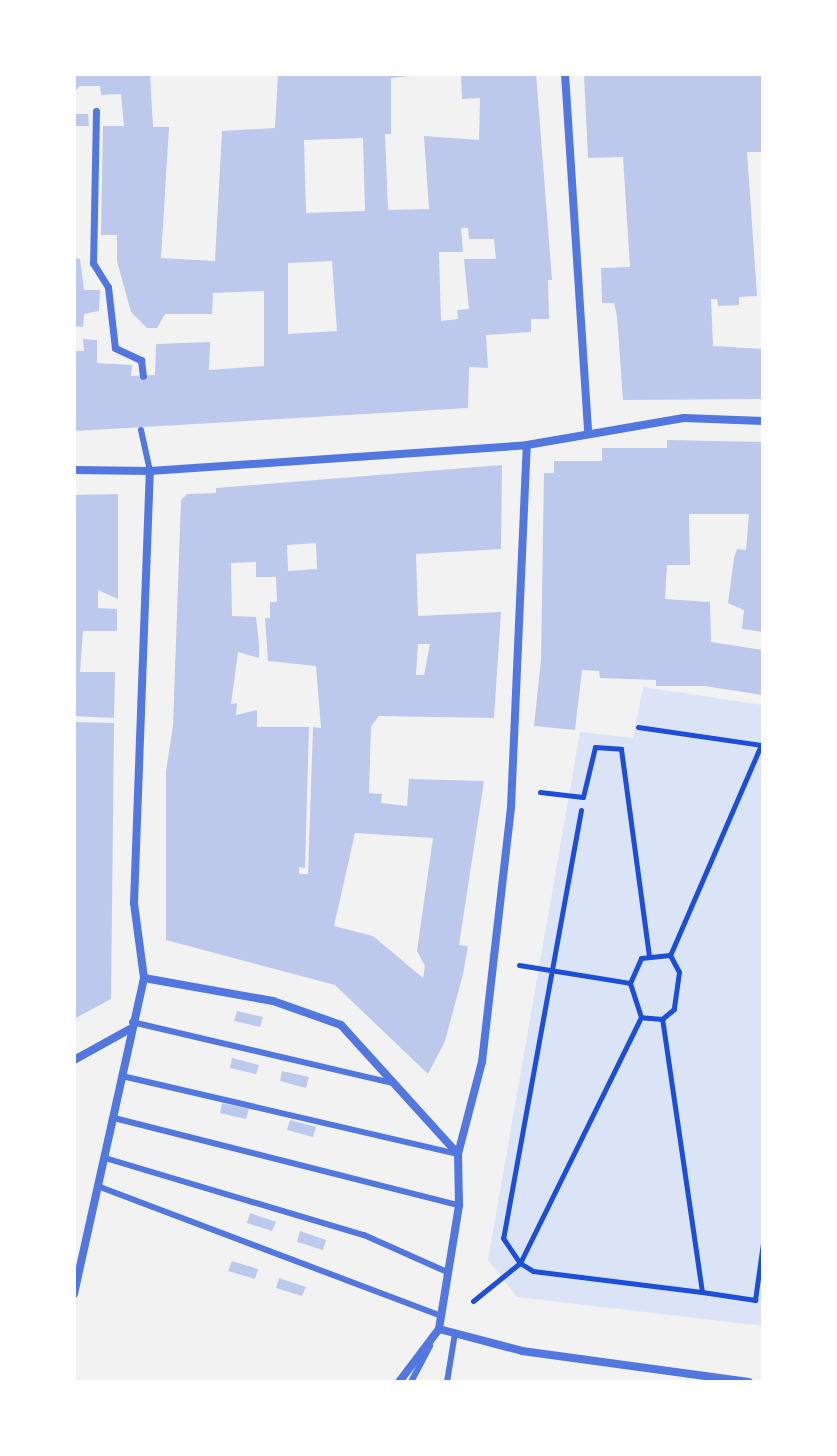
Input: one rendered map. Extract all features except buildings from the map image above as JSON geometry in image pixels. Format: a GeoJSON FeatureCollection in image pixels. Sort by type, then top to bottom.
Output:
{"type":"FeatureCollection","features":[{"type":"Feature","properties":{"kind":"street"},"geometry":{"type":"LineString","coordinates":[[565,74],[588,433]]}},
{"type":"Feature","properties":{"kind":"street"},"geometry":{"type":"LineString","coordinates":[[96,111],[93,263],[108,287],[115,348],[141,360],[143,376]]}},
{"type":"Feature","properties":{"kind":"street"},"geometry":{"type":"LineString","coordinates":[[74,470],[150,471],[527,445],[684,418],[763,421]]}},
{"type":"Feature","properties":{"kind":"street"},"geometry":{"type":"LineString","coordinates":[[399,1382],[439,1329],[459,1205],[458,1154],[482,1062],[512,789],[527,445]]}},
{"type":"Feature","properties":{"kind":"street"},"geometry":{"type":"LineString","coordinates":[[74,1294],[144,978],[134,903],[150,471]]}},
{"type":"Feature","properties":{"kind":"street"},"geometry":{"type":"LineString","coordinates":[[144,978],[273,1001],[341,1025],[400,1085],[458,1154]]}},
{"type":"Feature","properties":{"kind":"street"},"geometry":{"type":"LineString","coordinates":[[74,1060],[131,1026]]}},
{"type":"Feature","properties":{"kind":"street"},"geometry":{"type":"LineString","coordinates":[[439,1329],[522,1351],[749,1382]]}},
{"type":"Feature","properties":{"kind":"lane"},"geometry":{"type":"LineString","coordinates":[[141,430],[150,471]]}},
{"type":"Feature","properties":{"kind":"lane"},"geometry":{"type":"LineString","coordinates":[[131,1026],[400,1085]]}},
{"type":"Feature","properties":{"kind":"lane"},"geometry":{"type":"LineString","coordinates":[[122,1076],[458,1154]]}},
{"type":"Feature","properties":{"kind":"lane"},"geometry":{"type":"LineString","coordinates":[[114,1118],[459,1205]]}},
{"type":"Feature","properties":{"kind":"lane"},"geometry":{"type":"LineString","coordinates":[[105,1158],[364,1235],[447,1272]]}},
{"type":"Feature","properties":{"kind":"lane"},"geometry":{"type":"LineString","coordinates":[[100,1187],[441,1316]]}},
{"type":"Feature","properties":{"kind":"lane"},"geometry":{"type":"LineString","coordinates":[[411,1382],[439,1329]]}},
{"type":"Feature","properties":{"kind":"lane"},"geometry":{"type":"LineString","coordinates":[[447,1382],[455,1333]]}},
{"type":"Feature","properties":{"kind":"path"},"geometry":{"type":"LineString","coordinates":[[638,727],[760,744],[670,955]]}},
{"type":"Feature","properties":{"kind":"path"},"geometry":{"type":"LineString","coordinates":[[512,789],[583,797],[595,747],[621,749],[649,956]]}},
{"type":"Feature","properties":{"kind":"path"},"geometry":{"type":"LineString","coordinates":[[581,810],[503,1238],[520,1263],[533,1271],[755,1300],[763,1243]]}},
{"type":"Feature","properties":{"kind":"path"},"geometry":{"type":"LineString","coordinates":[[502,1278],[520,1263],[641,1017],[630,983],[641,958],[670,955]]}},
{"type":"Feature","properties":{"kind":"path"},"geometry":{"type":"LineString","coordinates":[[641,1017],[662,1019],[674,1009],[679,992],[679,972],[670,955]]}},
{"type":"Feature","properties":{"kind":"path"},"geometry":{"type":"LineString","coordinates":[[539,968],[630,983]]}},
{"type":"Feature","properties":{"kind":"path"},"geometry":{"type":"LineString","coordinates":[[662,1019],[702,1292]]}},
{"type":"Feature","properties":{"kind":"shaded area"},"geometry":{"type":"Polygon","coordinates":[[[643,687],[763,705],[763,1326],[517,1297],[488,1260],[580,732],[633,738],[643,687]]]}}]}
